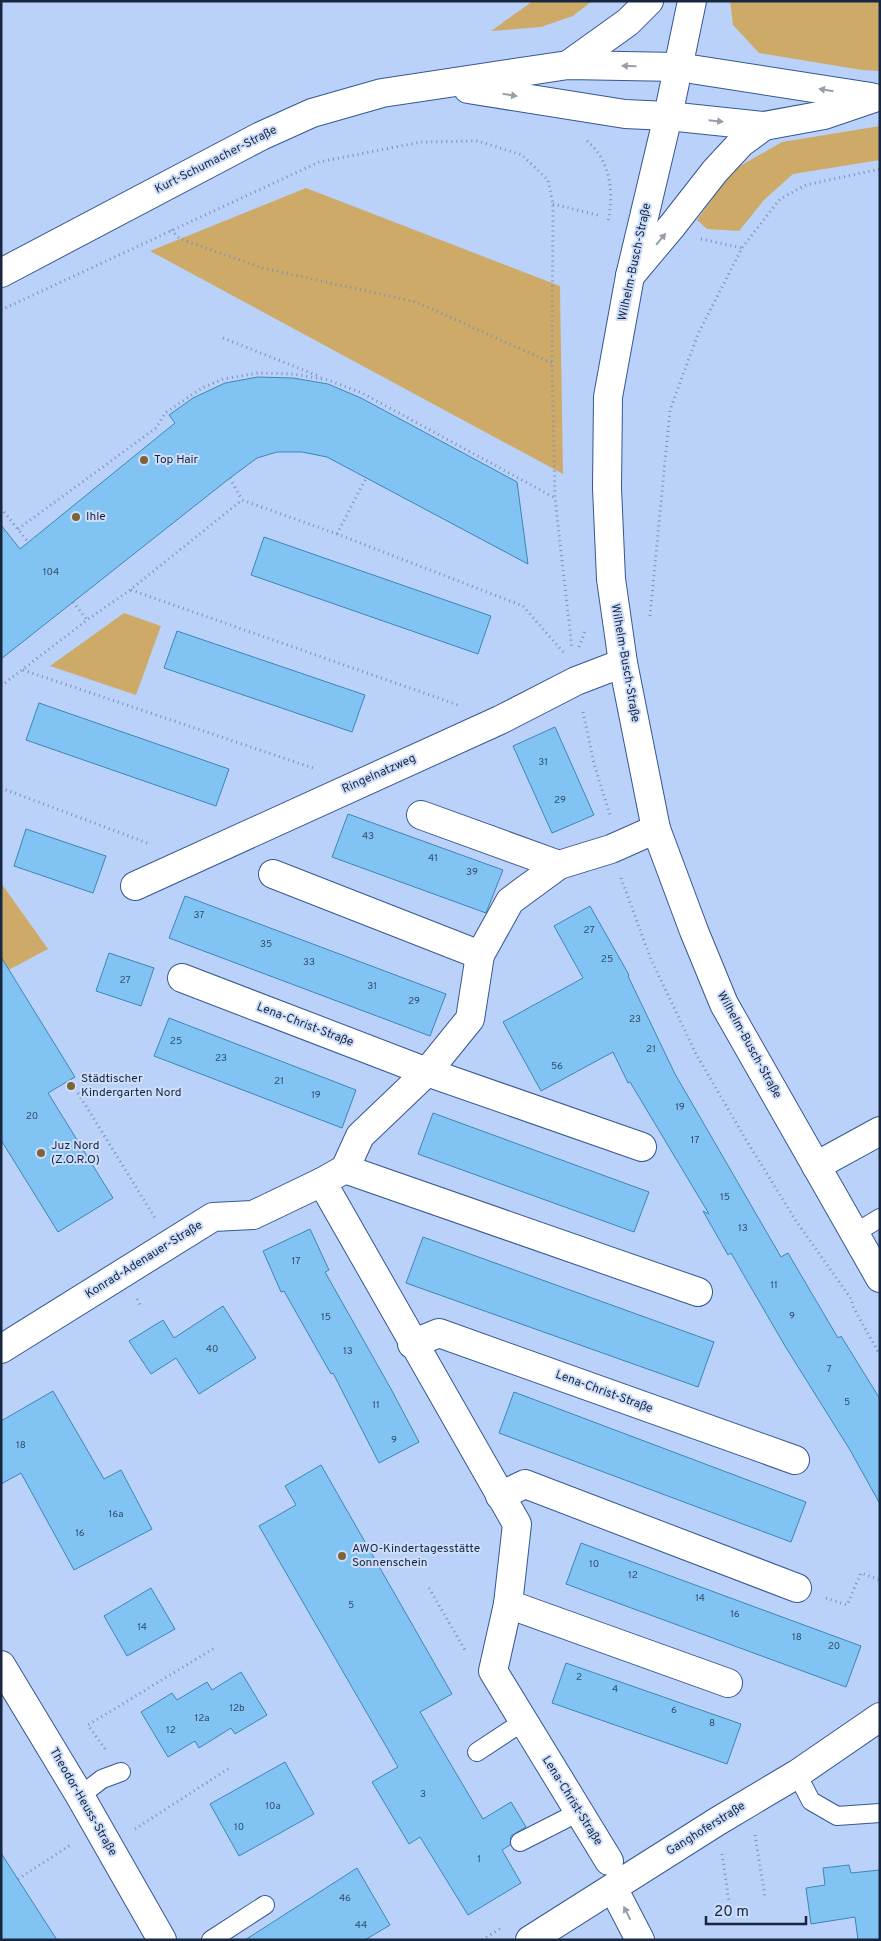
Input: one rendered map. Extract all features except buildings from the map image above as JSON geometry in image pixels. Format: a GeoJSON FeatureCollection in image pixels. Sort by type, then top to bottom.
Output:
{"type":"FeatureCollection","features":[{"type":"Feature","properties":{"kind":"main road","name":"Kurt-Schumacher-Straße"},"geometry":{"type":"LineString","coordinates":[[568,65],[628,22],[649,1]]}},
{"type":"Feature","properties":{"kind":"main road","name":"Wilhelm-Busch-Straße"},"geometry":{"type":"LineString","coordinates":[[692,1],[668,116],[630,276],[608,397],[607,488],[610,579],[623,663],[656,829],[694,931],[724,1004],[880,1278]]}},
{"type":"Feature","properties":{"kind":"main road","name":"Kurt-Schumacher-Straße"},"geometry":{"type":"LineString","coordinates":[[1,273],[261,136],[312,113],[382,93],[568,65],[678,67],[877,98]]}},
{"type":"Feature","properties":{"kind":"main road","name":"Kurt-Schumacher-Straße"},"geometry":{"type":"LineString","coordinates":[[444,85],[625,114],[668,116],[764,126]]}},
{"type":"Feature","properties":{"kind":"main road"},"geometry":{"type":"LineString","coordinates":[[630,276],[715,171],[741,144],[764,126],[824,115],[877,98]]}},
{"type":"Feature","properties":{"kind":"main road","name":"Ringelnatzweg"},"geometry":{"type":"LineString","coordinates":[[135,886],[500,720],[575,673],[623,663]]}},
{"type":"Feature","properties":{"kind":"main road"},"geometry":{"type":"LineString","coordinates":[[421,815],[559,865]]}},
{"type":"Feature","properties":{"kind":"main road"},"geometry":{"type":"LineString","coordinates":[[493,1671],[508,1604],[517,1524],[412,1344],[322,1182],[345,1169],[360,1136],[427,1072],[470,1019],[480,955],[510,901],[559,865],[615,846],[656,829]]}},
{"type":"Feature","properties":{"kind":"main road"},"geometry":{"type":"LineString","coordinates":[[273,874],[480,955]]}},
{"type":"Feature","properties":{"kind":"main road","name":"Lena-Christ-Straße"},"geometry":{"type":"LineString","coordinates":[[182,978],[427,1072],[642,1147]]}},
{"type":"Feature","properties":{"kind":"main road"},"geometry":{"type":"LineString","coordinates":[[816,1166],[880,1131]]}},
{"type":"Feature","properties":{"kind":"main road"},"geometry":{"type":"LineString","coordinates":[[345,1169],[698,1292]]}},
{"type":"Feature","properties":{"kind":"main road","name":"Konrad-Adenauer-Straße"},"geometry":{"type":"LineString","coordinates":[[1,1349],[213,1217],[253,1215],[322,1182]]}},
{"type":"Feature","properties":{"kind":"main road","name":"Lena-Christ-Straße"},"geometry":{"type":"LineString","coordinates":[[412,1344],[439,1333],[795,1460]]}},
{"type":"Feature","properties":{"kind":"main road"},"geometry":{"type":"LineString","coordinates":[[500,1496],[524,1484],[797,1588]]}},
{"type":"Feature","properties":{"kind":"main road"},"geometry":{"type":"LineString","coordinates":[[508,1604],[728,1683]]}},
{"type":"Feature","properties":{"kind":"main road","name":"Theodor-Heuss-Straße"},"geometry":{"type":"LineString","coordinates":[[1,1665],[80,1796],[162,1940]]}},
{"type":"Feature","properties":{"kind":"main road","name":"Lena-Christ-Straße"},"geometry":{"type":"LineString","coordinates":[[493,1671],[609,1861]]}},
{"type":"Feature","properties":{"kind":"main road","name":"Ganghoferstraße"},"geometry":{"type":"LineString","coordinates":[[530,1940],[718,1821],[798,1774],[880,1717]]}},
{"type":"Feature","properties":{"kind":"main road"},"geometry":{"type":"LineString","coordinates":[[613,1888],[640,1940]]}},
{"type":"Feature","properties":{"kind":"lane"},"geometry":{"type":"LineString","coordinates":[[855,1233],[880,1218]]}},
{"type":"Feature","properties":{"kind":"lane"},"geometry":{"type":"LineString","coordinates":[[477,1752],[524,1721]]}},
{"type":"Feature","properties":{"kind":"lane"},"geometry":{"type":"LineString","coordinates":[[80,1796],[102,1779],[121,1772]]}},
{"type":"Feature","properties":{"kind":"lane"},"geometry":{"type":"LineString","coordinates":[[798,1774],[811,1801],[838,1816],[880,1813]]}},
{"type":"Feature","properties":{"kind":"lane"},"geometry":{"type":"LineString","coordinates":[[520,1842],[579,1812]]}},
{"type":"Feature","properties":{"kind":"lane"},"geometry":{"type":"LineString","coordinates":[[211,1940],[265,1905]]}},
{"type":"Feature","properties":{"kind":"path"},"geometry":{"type":"LineString","coordinates":[[1,310],[319,162],[421,142],[478,141],[522,155],[548,180],[553,204],[552,363],[555,498],[575,673],[594,764],[615,846],[650,957],[696,1054],[796,1221],[852,1300],[852,1305],[880,1355]]}},
{"type":"Feature","properties":{"kind":"path"},"geometry":{"type":"LineString","coordinates":[[649,624],[670,410],[698,334],[742,248],[780,199],[806,184],[880,170]]}},
{"type":"Feature","properties":{"kind":"path"},"geometry":{"type":"LineString","coordinates":[[553,204],[601,216]]}},
{"type":"Feature","properties":{"kind":"path"},"geometry":{"type":"LineString","coordinates":[[171,230],[180,239],[263,268],[416,302],[552,363]]}},
{"type":"Feature","properties":{"kind":"path"},"geometry":{"type":"LineString","coordinates":[[697,239],[742,248]]}},
{"type":"Feature","properties":{"kind":"path"},"geometry":{"type":"LineString","coordinates":[[223,338],[362,394],[395,414],[555,498]]}},
{"type":"Feature","properties":{"kind":"path"},"geometry":{"type":"LineString","coordinates":[[18,530],[156,428],[166,412],[202,388],[223,379],[258,373],[293,374],[328,380]]}},
{"type":"Feature","properties":{"kind":"path"},"geometry":{"type":"LineString","coordinates":[[230,478],[242,500],[337,534],[523,606],[575,673]]}},
{"type":"Feature","properties":{"kind":"path"},"geometry":{"type":"LineString","coordinates":[[337,534],[366,478]]}},
{"type":"Feature","properties":{"kind":"path"},"geometry":{"type":"LineString","coordinates":[[1,686],[87,620],[130,590],[242,500]]}},
{"type":"Feature","properties":{"kind":"path"},"geometry":{"type":"LineString","coordinates":[[1,508],[28,542]]}},
{"type":"Feature","properties":{"kind":"path"},"geometry":{"type":"LineString","coordinates":[[130,590],[500,720]]}},
{"type":"Feature","properties":{"kind":"path"},"geometry":{"type":"LineString","coordinates":[[73,602],[87,620]]}},
{"type":"Feature","properties":{"kind":"path"},"geometry":{"type":"LineString","coordinates":[[23,670],[358,784]]}},
{"type":"Feature","properties":{"kind":"path"},"geometry":{"type":"LineString","coordinates":[[1,788],[192,860]]}},
{"type":"Feature","properties":{"kind":"path"},"geometry":{"type":"LineString","coordinates":[[78,1093],[171,1243]]}},
{"type":"Feature","properties":{"kind":"path"},"geometry":{"type":"LineString","coordinates":[[797,1588],[846,1605],[861,1573],[880,1580]]}},
{"type":"Feature","properties":{"kind":"path"},"geometry":{"type":"LineString","coordinates":[[429,1588],[473,1665],[493,1671]]}},
{"type":"Feature","properties":{"kind":"path"},"geometry":{"type":"LineString","coordinates":[[121,1772],[88,1726],[216,1647]]}},
{"type":"Feature","properties":{"kind":"path"},"geometry":{"type":"LineString","coordinates":[[132,1831],[231,1767]]}},
{"type":"Feature","properties":{"kind":"path"},"geometry":{"type":"LineString","coordinates":[[750,1802],[766,1896]]}},
{"type":"Feature","properties":{"kind":"path"},"geometry":{"type":"LineString","coordinates":[[718,1821],[730,1908]]}},
{"type":"Feature","properties":{"kind":"path"},"geometry":{"type":"LineString","coordinates":[[18,1879],[98,1827]]}},
{"type":"Feature","properties":{"kind":"shaded area"},"geometry":{"type":"Polygon","coordinates":[[[533,1],[592,1],[573,16],[541,27],[491,31],[533,1]]]}},
{"type":"Feature","properties":{"kind":"shaded area"},"geometry":{"type":"Polygon","coordinates":[[[730,1],[880,1],[880,71],[862,70],[759,53],[733,25],[730,1]]]}},
{"type":"Feature","properties":{"kind":"shaded area"},"geometry":{"type":"Polygon","coordinates":[[[880,126],[880,160],[793,174],[764,200],[739,231],[707,229],[697,220],[733,170],[782,142],[880,126]]]}},
{"type":"Feature","properties":{"kind":"shaded area"},"geometry":{"type":"Polygon","coordinates":[[[306,188],[560,286],[563,474],[150,251],[306,188]]]}},
{"type":"Feature","properties":{"kind":"shaded area"},"geometry":{"type":"Polygon","coordinates":[[[124,613],[161,626],[136,695],[50,666],[124,613]]]}},
{"type":"Feature","properties":{"kind":"shaded area"},"geometry":{"type":"Polygon","coordinates":[[[1,883],[48,949],[1,974],[1,883]]]}},
{"type":"Feature","properties":{"kind":"place","name":"Top Hair"},"geometry":{"type":"Point","coordinates":[144,460]}},
{"type":"Feature","properties":{"kind":"place","name":"Ihle"},"geometry":{"type":"Point","coordinates":[76,517]}},
{"type":"Feature","properties":{"kind":"place","name":"Städtischer Kindergarten Nord"},"geometry":{"type":"Point","coordinates":[71,1086]}},
{"type":"Feature","properties":{"kind":"place","name":"Juz Nord (Z.O.R.O)"},"geometry":{"type":"Point","coordinates":[41,1153]}},
{"type":"Feature","properties":{"kind":"place","name":"AWO-Kindertagesstätte Sonnenschein"},"geometry":{"type":"Point","coordinates":[342,1556]}}]}
